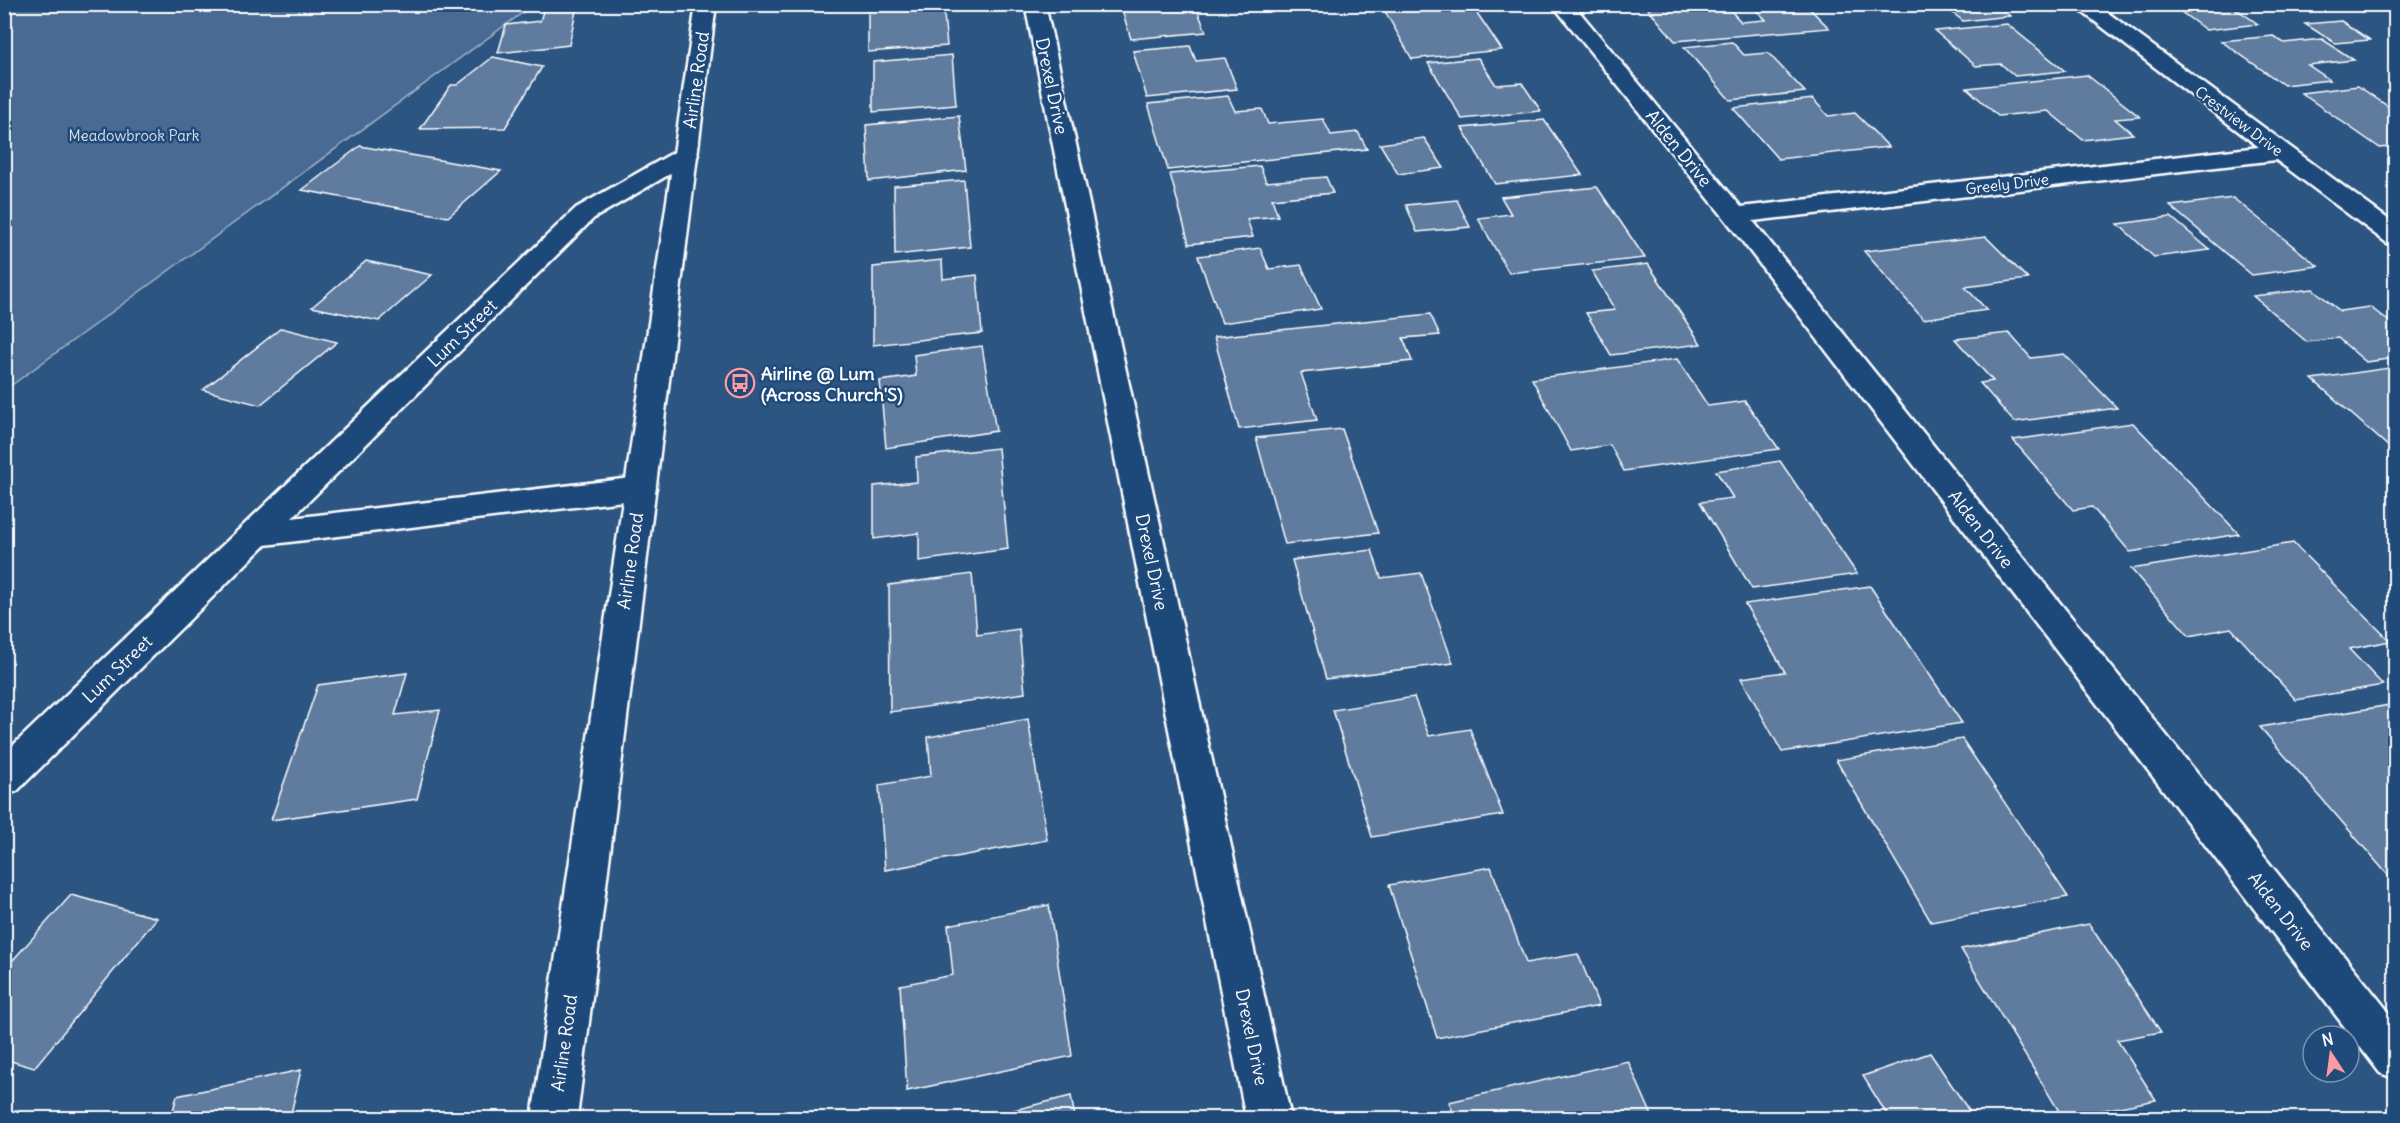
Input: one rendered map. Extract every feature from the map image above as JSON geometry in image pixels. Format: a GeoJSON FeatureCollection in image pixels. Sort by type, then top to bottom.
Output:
{"type":"FeatureCollection","features":[{"type":"Feature","properties":{"kind":"street","name":"Airline Road"},"geometry":{"type":"LineString","coordinates":[[554,1119],[706,4]]}},
{"type":"Feature","properties":{"kind":"street","name":"Drexel Drive"},"geometry":{"type":"LineString","coordinates":[[1035,4],[1269,1119]]}},
{"type":"Feature","properties":{"kind":"street","name":"Alden Drive"},"geometry":{"type":"LineString","coordinates":[[1562,4],[1735,215],[2396,1057]]}},
{"type":"Feature","properties":{"kind":"street","name":"Crestview Drive"},"geometry":{"type":"LineString","coordinates":[[2082,4],[2396,238]]}},
{"type":"Feature","properties":{"kind":"street","name":"Greely Drive"},"geometry":{"type":"LineString","coordinates":[[1735,215],[2280,152]]}},
{"type":"Feature","properties":{"kind":"street","name":"Lum Street"},"geometry":{"type":"LineString","coordinates":[[4,779],[585,213],[686,155]]}},
{"type":"Feature","properties":{"kind":"street"},"geometry":{"type":"LineString","coordinates":[[256,534],[640,488]]}},
{"type":"Feature","properties":{"kind":"green space","name":"Meadowbrook Park"},"geometry":{"type":"Polygon","coordinates":[[[5,4],[533,5],[9,387],[4,386],[5,4]]]}},
{"type":"Feature","properties":{"kind":"building"},"geometry":{"type":"Polygon","coordinates":[[[943,4],[947,46],[868,52],[868,5],[943,4]]]}},
{"type":"Feature","properties":{"kind":"building"},"geometry":{"type":"Polygon","coordinates":[[[1120,4],[1195,4],[1206,32],[1131,39],[1120,4]]]}},
{"type":"Feature","properties":{"kind":"building"},"geometry":{"type":"Polygon","coordinates":[[[1471,4],[1502,50],[1412,59],[1382,6],[1471,4]]]}},
{"type":"Feature","properties":{"kind":"building"},"geometry":{"type":"Polygon","coordinates":[[[1644,4],[1725,4],[1741,22],[1766,20],[1754,8],[1805,4],[1829,28],[1675,41],[1644,4]]]}},
{"type":"Feature","properties":{"kind":"building"},"geometry":{"type":"Polygon","coordinates":[[[1917,4],[1995,4],[2010,16],[1963,21],[1949,10],[1927,12],[1917,4]]]}},
{"type":"Feature","properties":{"kind":"building"},"geometry":{"type":"Polygon","coordinates":[[[2170,4],[2229,4],[2258,24],[2206,30],[2170,4]]]}},
{"type":"Feature","properties":{"kind":"building"},"geometry":{"type":"Polygon","coordinates":[[[577,5],[569,45],[498,53],[506,25],[540,21],[544,8],[577,5]]]}},
{"type":"Feature","properties":{"kind":"building"},"geometry":{"type":"Polygon","coordinates":[[[2341,21],[2370,40],[2335,43],[2305,24],[2341,21]]]}},
{"type":"Feature","properties":{"kind":"building"},"geometry":{"type":"Polygon","coordinates":[[[2007,24],[2065,71],[2015,76],[2001,64],[1976,66],[1935,31],[2007,24]]]}},
{"type":"Feature","properties":{"kind":"building"},"geometry":{"type":"Polygon","coordinates":[[[2273,36],[2284,43],[2322,39],[2354,60],[2308,65],[2330,80],[2284,85],[2221,41],[2273,36]]]}},
{"type":"Feature","properties":{"kind":"building"},"geometry":{"type":"Polygon","coordinates":[[[1732,42],[1744,55],[1768,53],[1805,92],[1730,100],[1684,47],[1732,42]]]}},
{"type":"Feature","properties":{"kind":"building"},"geometry":{"type":"Polygon","coordinates":[[[1190,46],[1196,61],[1225,58],[1237,89],[1147,98],[1133,51],[1190,46]]]}},
{"type":"Feature","properties":{"kind":"building"},"geometry":{"type":"Polygon","coordinates":[[[952,55],[956,105],[873,112],[873,62],[952,55]]]}},
{"type":"Feature","properties":{"kind":"building"},"geometry":{"type":"Polygon","coordinates":[[[493,57],[542,67],[505,128],[420,129],[451,85],[457,85],[493,57]]]}},
{"type":"Feature","properties":{"kind":"building"},"geometry":{"type":"Polygon","coordinates":[[[1478,58],[1496,85],[1522,83],[1541,111],[1462,119],[1428,63],[1478,58]]]}},
{"type":"Feature","properties":{"kind":"building"},"geometry":{"type":"Polygon","coordinates":[[[2087,75],[2140,117],[2115,119],[2133,134],[2083,140],[2048,111],[1998,116],[1967,88],[2087,75]]]}},
{"type":"Feature","properties":{"kind":"building"},"geometry":{"type":"Polygon","coordinates":[[[2358,86],[2396,112],[2396,146],[2380,148],[2301,93],[2358,86]]]}},
{"type":"Feature","properties":{"kind":"building"},"geometry":{"type":"Polygon","coordinates":[[[1228,96],[1235,111],[1262,109],[1268,124],[1323,119],[1331,135],[1358,132],[1367,149],[1168,170],[1148,104],[1228,96]]]}},
{"type":"Feature","properties":{"kind":"building"},"geometry":{"type":"Polygon","coordinates":[[[1813,99],[1828,116],[1855,113],[1889,147],[1778,159],[1733,108],[1813,99]]]}},
{"type":"Feature","properties":{"kind":"building"},"geometry":{"type":"Polygon","coordinates":[[[959,116],[966,170],[869,181],[866,125],[959,116]]]}},
{"type":"Feature","properties":{"kind":"building"},"geometry":{"type":"Polygon","coordinates":[[[1544,120],[1582,175],[1495,184],[1462,128],[1544,120]]]}},
{"type":"Feature","properties":{"kind":"building"},"geometry":{"type":"Polygon","coordinates":[[[1424,138],[1444,168],[1398,174],[1380,144],[1424,138]]]}},
{"type":"Feature","properties":{"kind":"building"},"geometry":{"type":"Polygon","coordinates":[[[360,146],[501,171],[448,217],[302,190],[360,146]]]}},
{"type":"Feature","properties":{"kind":"building"},"geometry":{"type":"Polygon","coordinates":[[[1260,166],[1266,182],[1326,177],[1333,193],[1272,199],[1278,216],[1247,219],[1253,237],[1189,244],[1170,174],[1260,166]]]}},
{"type":"Feature","properties":{"kind":"building"},"geometry":{"type":"Polygon","coordinates":[[[964,180],[970,247],[895,255],[894,186],[964,180]]]}},
{"type":"Feature","properties":{"kind":"building"},"geometry":{"type":"Polygon","coordinates":[[[1597,187],[1645,258],[1509,273],[1478,218],[1511,214],[1501,197],[1597,187]]]}},
{"type":"Feature","properties":{"kind":"building"},"geometry":{"type":"Polygon","coordinates":[[[2233,198],[2318,266],[2252,275],[2170,206],[2233,198]]]}},
{"type":"Feature","properties":{"kind":"building"},"geometry":{"type":"Polygon","coordinates":[[[1457,200],[1470,227],[1417,232],[1406,205],[1457,200]]]}},
{"type":"Feature","properties":{"kind":"building"},"geometry":{"type":"Polygon","coordinates":[[[2171,217],[2210,250],[2154,257],[2118,224],[2171,217]]]}},
{"type":"Feature","properties":{"kind":"building"},"geometry":{"type":"Polygon","coordinates":[[[1986,237],[2028,279],[1965,287],[1987,310],[1923,319],[1864,251],[1986,237]]]}},
{"type":"Feature","properties":{"kind":"building"},"geometry":{"type":"Polygon","coordinates":[[[1260,248],[1269,269],[1301,265],[1321,309],[1222,323],[1198,256],[1260,248]]]}},
{"type":"Feature","properties":{"kind":"building"},"geometry":{"type":"Polygon","coordinates":[[[942,260],[943,279],[977,275],[982,333],[873,345],[873,267],[942,260]]]}},
{"type":"Feature","properties":{"kind":"building"},"geometry":{"type":"Polygon","coordinates":[[[366,261],[432,275],[379,321],[312,307],[366,261]]]}},
{"type":"Feature","properties":{"kind":"building"},"geometry":{"type":"Polygon","coordinates":[[[1648,264],[1701,344],[1611,355],[1586,313],[1615,310],[1592,271],[1648,264]]]}},
{"type":"Feature","properties":{"kind":"building"},"geometry":{"type":"Polygon","coordinates":[[[2313,289],[2340,311],[2370,307],[2396,327],[2396,358],[2366,362],[2338,338],[2307,342],[2253,296],[2313,289]]]}},
{"type":"Feature","properties":{"kind":"building"},"geometry":{"type":"Polygon","coordinates":[[[1430,314],[1440,335],[1403,338],[1412,361],[1301,373],[1317,420],[1239,429],[1214,337],[1430,314]]]}},
{"type":"Feature","properties":{"kind":"building"},"geometry":{"type":"Polygon","coordinates":[[[281,328],[337,342],[260,405],[203,390],[281,328]]]}},
{"type":"Feature","properties":{"kind":"building"},"geometry":{"type":"Polygon","coordinates":[[[2009,333],[2031,358],[2064,354],[2117,408],[2014,422],[1980,383],[1993,381],[1955,339],[2009,333]]]}},
{"type":"Feature","properties":{"kind":"building"},"geometry":{"type":"Polygon","coordinates":[[[982,346],[996,431],[886,448],[880,381],[916,376],[914,355],[982,346]]]}},
{"type":"Feature","properties":{"kind":"building"},"geometry":{"type":"Polygon","coordinates":[[[1677,359],[1708,406],[1745,401],[1779,449],[1624,471],[1610,445],[1571,451],[1532,379],[1677,359]]]}},
{"type":"Feature","properties":{"kind":"building"},"geometry":{"type":"Polygon","coordinates":[[[2396,367],[2396,448],[2390,448],[2312,379],[2396,367]]]}},
{"type":"Feature","properties":{"kind":"building"},"geometry":{"type":"Polygon","coordinates":[[[2133,423],[2239,534],[2130,552],[2092,507],[2073,510],[2013,440],[2133,423]]]}},
{"type":"Feature","properties":{"kind":"building"},"geometry":{"type":"Polygon","coordinates":[[[1342,429],[1378,533],[1285,544],[1256,438],[1342,429]]]}},
{"type":"Feature","properties":{"kind":"building"},"geometry":{"type":"Polygon","coordinates":[[[998,448],[1008,549],[919,561],[919,533],[874,539],[874,486],[917,482],[916,457],[998,448]]]}},
{"type":"Feature","properties":{"kind":"building"},"geometry":{"type":"Polygon","coordinates":[[[1780,461],[1857,574],[1752,589],[1700,502],[1733,498],[1716,471],[1780,461]]]}},
{"type":"Feature","properties":{"kind":"building"},"geometry":{"type":"Polygon","coordinates":[[[2293,543],[2390,641],[2349,649],[2383,685],[2296,700],[2231,628],[2189,636],[2131,569],[2293,543]]]}},
{"type":"Feature","properties":{"kind":"building"},"geometry":{"type":"Polygon","coordinates":[[[1372,550],[1381,578],[1421,573],[1453,663],[1326,679],[1292,560],[1372,550]]]}},
{"type":"Feature","properties":{"kind":"building"},"geometry":{"type":"Polygon","coordinates":[[[972,574],[977,635],[1019,629],[1025,693],[890,712],[889,585],[972,574]]]}},
{"type":"Feature","properties":{"kind":"building"},"geometry":{"type":"Polygon","coordinates":[[[1870,586],[1962,723],[1782,752],[1741,678],[1785,672],[1745,604],[1870,586]]]}},
{"type":"Feature","properties":{"kind":"building"},"geometry":{"type":"Polygon","coordinates":[[[407,673],[395,715],[440,710],[417,799],[271,820],[318,685],[407,673]]]}},
{"type":"Feature","properties":{"kind":"building"},"geometry":{"type":"Polygon","coordinates":[[[1414,697],[1429,736],[1470,729],[1503,815],[1372,837],[1333,710],[1414,697]]]}},
{"type":"Feature","properties":{"kind":"building"},"geometry":{"type":"Polygon","coordinates":[[[2396,704],[2396,881],[2393,881],[2260,727],[2396,704]]]}},
{"type":"Feature","properties":{"kind":"building"},"geometry":{"type":"Polygon","coordinates":[[[1028,719],[1047,840],[885,870],[879,785],[931,776],[928,737],[1028,719]]]}},
{"type":"Feature","properties":{"kind":"building"},"geometry":{"type":"Polygon","coordinates":[[[1962,739],[2068,897],[1931,922],[1836,760],[1962,739]]]}},
{"type":"Feature","properties":{"kind":"building"},"geometry":{"type":"Polygon","coordinates":[[[1491,867],[1526,963],[1578,954],[1599,1006],[1437,1038],[1389,885],[1491,867]]]}},
{"type":"Feature","properties":{"kind":"building"},"geometry":{"type":"Polygon","coordinates":[[[71,895],[157,918],[34,1068],[4,1059],[4,970],[71,895]]]}},
{"type":"Feature","properties":{"kind":"building"},"geometry":{"type":"Polygon","coordinates":[[[1049,905],[1072,1056],[907,1091],[900,985],[953,975],[948,925],[1049,905]]]}},
{"type":"Feature","properties":{"kind":"building"},"geometry":{"type":"Polygon","coordinates":[[[2089,924],[2161,1032],[2117,1040],[2156,1100],[2063,1118],[1961,949],[2089,924]]]}},
{"type":"Feature","properties":{"kind":"building"},"geometry":{"type":"Polygon","coordinates":[[[1930,1053],[1974,1118],[1889,1118],[1863,1076],[1930,1053]]]}},
{"type":"Feature","properties":{"kind":"building"},"geometry":{"type":"Polygon","coordinates":[[[1628,1061],[1653,1118],[1455,1118],[1449,1102],[1628,1061]]]}},
{"type":"Feature","properties":{"kind":"building"},"geometry":{"type":"Polygon","coordinates":[[[301,1070],[290,1118],[171,1118],[177,1096],[301,1070]]]}},
{"type":"Feature","properties":{"kind":"building"},"geometry":{"type":"Polygon","coordinates":[[[1071,1096],[1075,1118],[981,1118],[1071,1096]]]}},
{"type":"Feature","properties":{"kind":"place","name":"Airline @ Lum (Across Church'S)"},"geometry":{"type":"Point","coordinates":[740,383]}}]}
